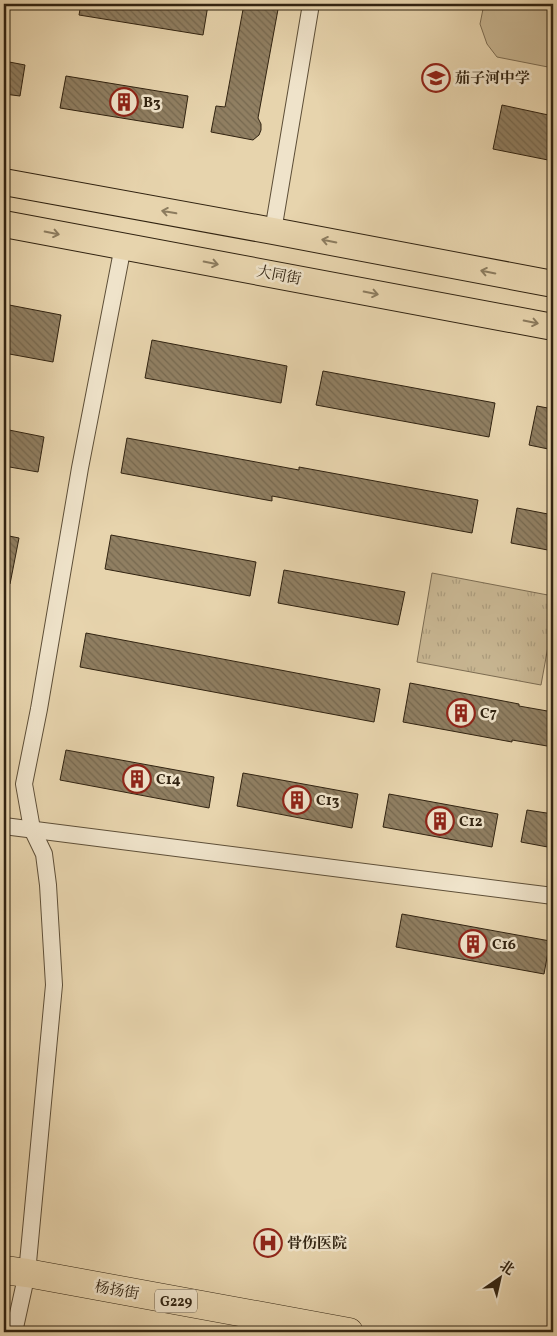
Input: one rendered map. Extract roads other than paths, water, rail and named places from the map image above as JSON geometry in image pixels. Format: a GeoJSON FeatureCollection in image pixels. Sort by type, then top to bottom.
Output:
{"type":"FeatureCollection","features":[{"type":"Feature","properties":{"kind":"highway","name":"杨扬街"},"geometry":{"type":"LineString","coordinates":[[15,1271],[349,1332]]}},
{"type":"Feature","properties":{"kind":"main road"},"geometry":{"type":"LineString","coordinates":[[4,182],[553,284]]}},
{"type":"Feature","properties":{"kind":"main road","name":"大同街"},"geometry":{"type":"LineString","coordinates":[[4,224],[553,327]]}},
{"type":"Feature","properties":{"kind":"street"},"geometry":{"type":"LineString","coordinates":[[274,231],[311,4]]}},
{"type":"Feature","properties":{"kind":"street"},"geometry":{"type":"LineString","coordinates":[[14,1332],[15,1271],[54,985],[48,885],[44,854],[32,829],[24,784],[39,709],[80,468],[122,246]]}},
{"type":"Feature","properties":{"kind":"street"},"geometry":{"type":"LineString","coordinates":[[4,826],[553,896]]}},
{"type":"Feature","properties":{"kind":"place","name":"茄子河中学"},"geometry":{"type":"Point","coordinates":[436,78]}},
{"type":"Feature","properties":{"kind":"place","name":"B3"},"geometry":{"type":"Point","coordinates":[124,102]}},
{"type":"Feature","properties":{"kind":"place","name":"C7"},"geometry":{"type":"Point","coordinates":[461,713]}},
{"type":"Feature","properties":{"kind":"place","name":"C14"},"geometry":{"type":"Point","coordinates":[137,779]}},
{"type":"Feature","properties":{"kind":"place","name":"C13"},"geometry":{"type":"Point","coordinates":[297,800]}},
{"type":"Feature","properties":{"kind":"place","name":"C12"},"geometry":{"type":"Point","coordinates":[440,821]}},
{"type":"Feature","properties":{"kind":"place","name":"C16"},"geometry":{"type":"Point","coordinates":[473,944]}},
{"type":"Feature","properties":{"kind":"place","name":"骨伤医院"},"geometry":{"type":"Point","coordinates":[268,1243]}}]}
